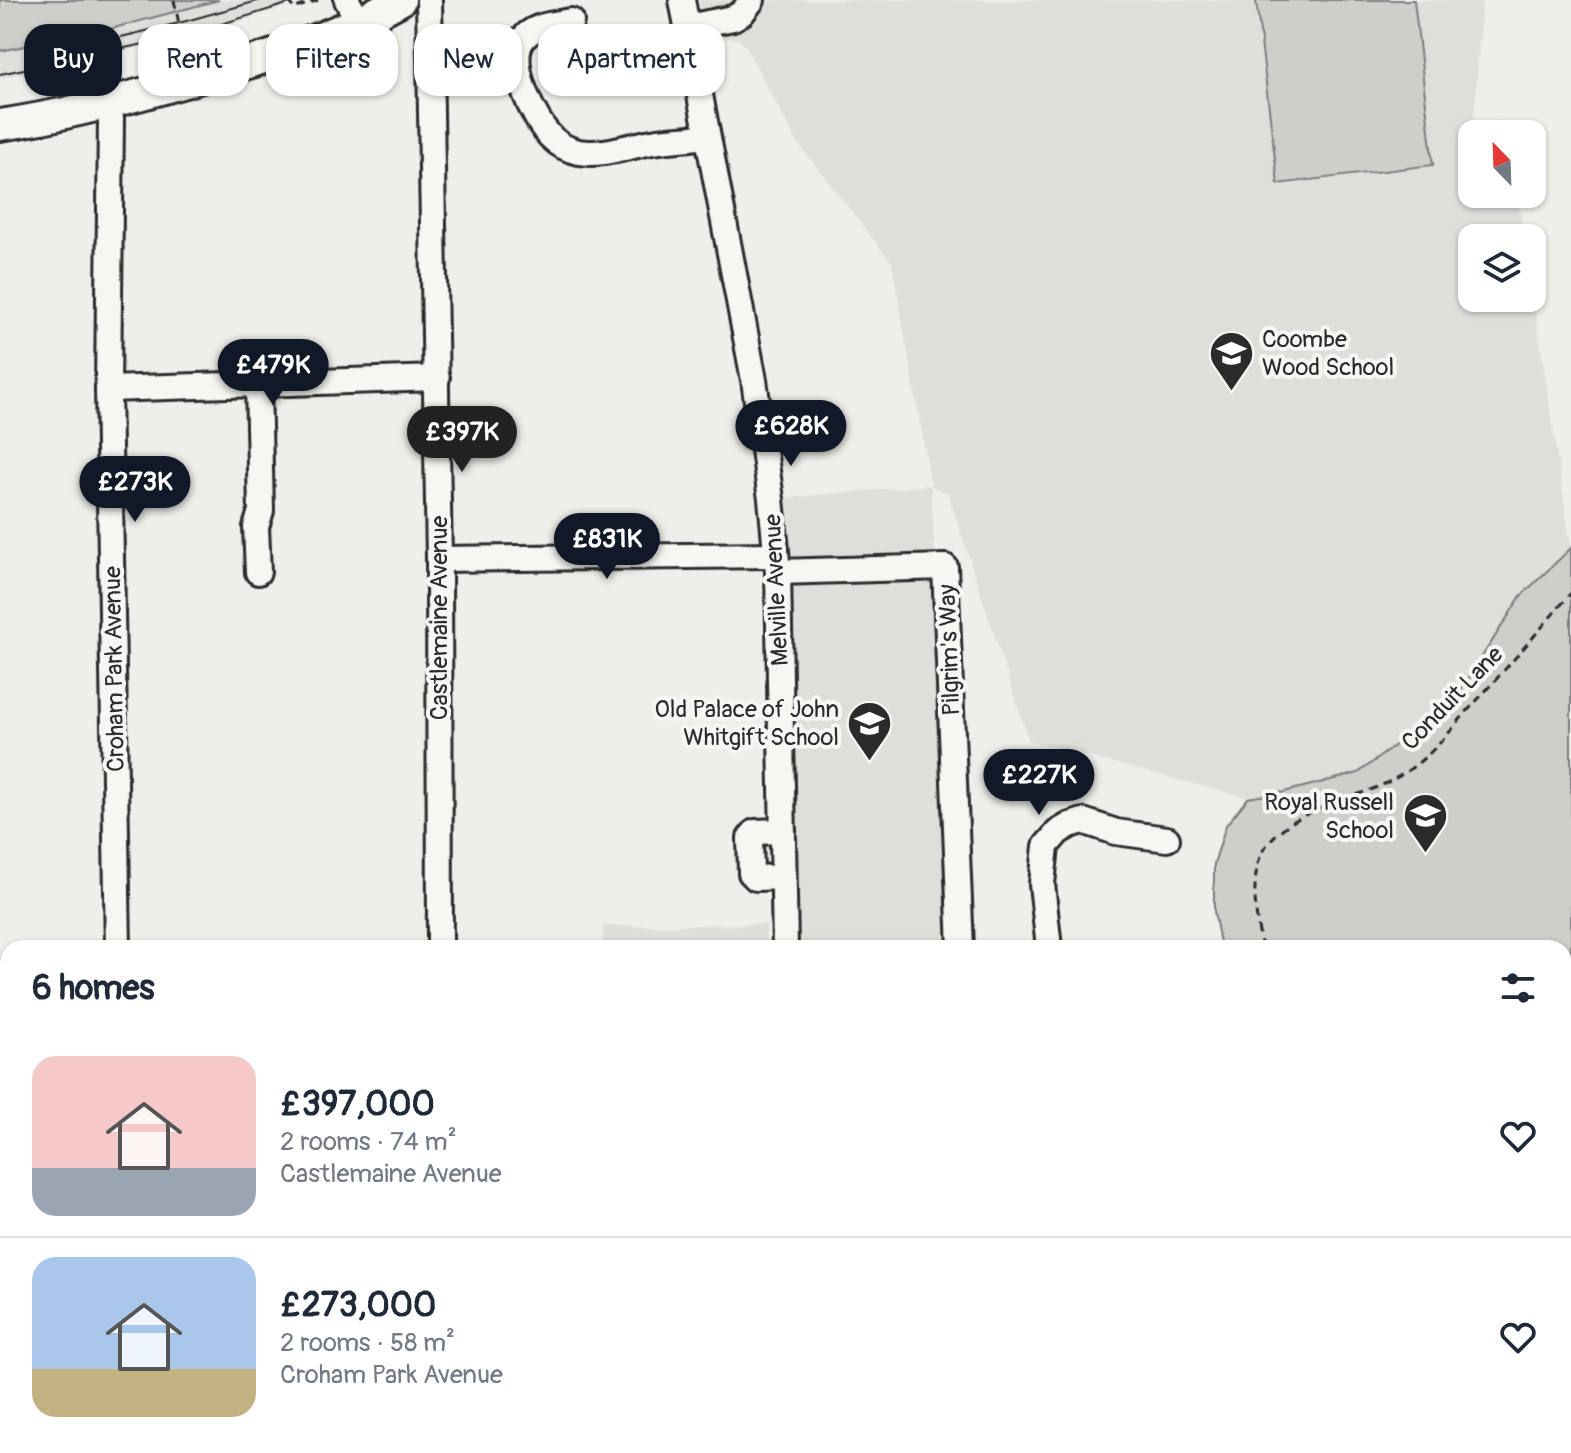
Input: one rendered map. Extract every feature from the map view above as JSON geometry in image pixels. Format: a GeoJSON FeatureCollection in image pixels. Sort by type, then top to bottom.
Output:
{"type":"FeatureCollection","features":[{"type":"Feature","properties":{"kind":"main road"},"geometry":{"type":"LineString","coordinates":[[250,63],[293,50],[353,12],[400,0]]}},
{"type":"Feature","properties":{"kind":"main road"},"geometry":{"type":"LineString","coordinates":[[0,125],[40,119],[138,95]]}},
{"type":"Feature","properties":{"kind":"street","name":"Castlemaine Avenue"},"geometry":{"type":"LineString","coordinates":[[429,0],[437,378],[440,940]]}},
{"type":"Feature","properties":{"kind":"street","name":"Melville Avenue"},"geometry":{"type":"LineString","coordinates":[[682,0],[687,24]]}},
{"type":"Feature","properties":{"kind":"street"},"geometry":{"type":"LineString","coordinates":[[703,24],[733,18],[742,13],[752,0]]}},
{"type":"Feature","properties":{"kind":"street"},"geometry":{"type":"LineString","coordinates":[[571,21],[530,32],[521,41],[518,54],[520,99],[552,139],[580,152],[603,152],[707,136]]}},
{"type":"Feature","properties":{"kind":"street","name":"Melville Avenue"},"geometry":{"type":"LineString","coordinates":[[700,96],[754,380],[771,499],[776,564],[785,940]]}},
{"type":"Feature","properties":{"kind":"street","name":"Croham Park Avenue"},"geometry":{"type":"LineString","coordinates":[[109,103],[108,389],[118,940]]}},
{"type":"Feature","properties":{"kind":"street"},"geometry":{"type":"LineString","coordinates":[[108,389],[437,378]]}},
{"type":"Feature","properties":{"kind":"street"},"geometry":{"type":"LineString","coordinates":[[258,384],[261,511],[256,527],[258,572]]}},
{"type":"Feature","properties":{"kind":"street"},"geometry":{"type":"LineString","coordinates":[[439,559],[776,564]]}},
{"type":"Feature","properties":{"kind":"street","name":"Pilgrim's Way"},"geometry":{"type":"LineString","coordinates":[[776,564],[945,567],[961,940]]}},
{"type":"Feature","properties":{"kind":"street"},"geometry":{"type":"LineString","coordinates":[[1048,940],[1042,884],[1046,846],[1058,832],[1083,821],[1116,832],[1167,839]]}},
{"type":"Feature","properties":{"kind":"path"},"geometry":{"type":"LineString","coordinates":[[174,0],[182,24]]}},
{"type":"Feature","properties":{"kind":"path"},"geometry":{"type":"LineString","coordinates":[[290,0],[293,9],[319,0]]}},
{"type":"Feature","properties":{"kind":"path","name":"Conduit Lane"},"geometry":{"type":"LineString","coordinates":[[1260,940],[1254,909],[1255,892],[1263,850],[1275,835],[1292,822],[1394,779],[1425,757],[1571,593]]}},
{"type":"Feature","properties":{"kind":"shaded area"},"geometry":{"type":"Polygon","coordinates":[[[0,0],[219,0],[122,26],[24,24],[24,46],[0,51],[0,0]]]}},
{"type":"Feature","properties":{"kind":"shaded area"},"geometry":{"type":"Polygon","coordinates":[[[217,0],[306,0],[231,24],[138,24],[138,48],[122,51],[122,26],[217,0]]]}},
{"type":"Feature","properties":{"kind":"shaded area","name":"Coombe Wood School"},"geometry":{"type":"Polygon","coordinates":[[[699,0],[1482,0],[1474,120],[1458,120],[1458,208],[1520,208],[1522,224],[1458,224],[1458,312],[1535,312],[1571,548],[1521,596],[1453,701],[1358,773],[1248,798],[1029,741],[948,493],[931,486],[935,559],[786,563],[784,498],[931,485],[892,263],[796,141],[745,45],[738,39],[725,39],[725,24],[704,24],[699,0]]]}},
{"type":"Feature","properties":{"kind":"shaded area"},"geometry":{"type":"Polygon","coordinates":[[[1256,0],[1414,0],[1433,165],[1278,184],[1256,0]]]}},
{"type":"Feature","properties":{"kind":"shaded area"},"geometry":{"type":"Polygon","coordinates":[[[24,46],[24,73],[0,78],[0,51],[24,46]]]}},
{"type":"Feature","properties":{"kind":"shaded area","name":"Royal Russell School"},"geometry":{"type":"Polygon","coordinates":[[[1571,548],[1571,940],[1219,940],[1214,912],[1214,864],[1226,825],[1248,798],[1358,773],[1453,702],[1521,596],[1571,548]]]}},
{"type":"Feature","properties":{"kind":"shaded area","name":"Old Palace of John Whitgift School"},"geometry":{"type":"Polygon","coordinates":[[[936,573],[957,940],[799,940],[787,577],[936,573]]]}},
{"type":"Feature","properties":{"kind":"shaded area"},"geometry":{"type":"Polygon","coordinates":[[[766,924],[766,940],[603,940],[603,926],[766,924]]]}},
{"type":"Feature","properties":{"kind":"tram line"},"geometry":{"type":"LineString","coordinates":[[122,37],[261,0]]}},
{"type":"Feature","properties":{"kind":"tram line"},"geometry":{"type":"LineString","coordinates":[[0,74],[182,36],[300,0]]}},
{"type":"Feature","properties":{"kind":"place","name":"Coombe Wood School"},"geometry":{"type":"Point","coordinates":[1231,392]}},
{"type":"Feature","properties":{"kind":"place","name":"Old Palace of John Whitgift School"},"geometry":{"type":"Point","coordinates":[870,762]}},
{"type":"Feature","properties":{"kind":"place","name":"Royal Russell School"},"geometry":{"type":"Point","coordinates":[1425,855]}}]}
